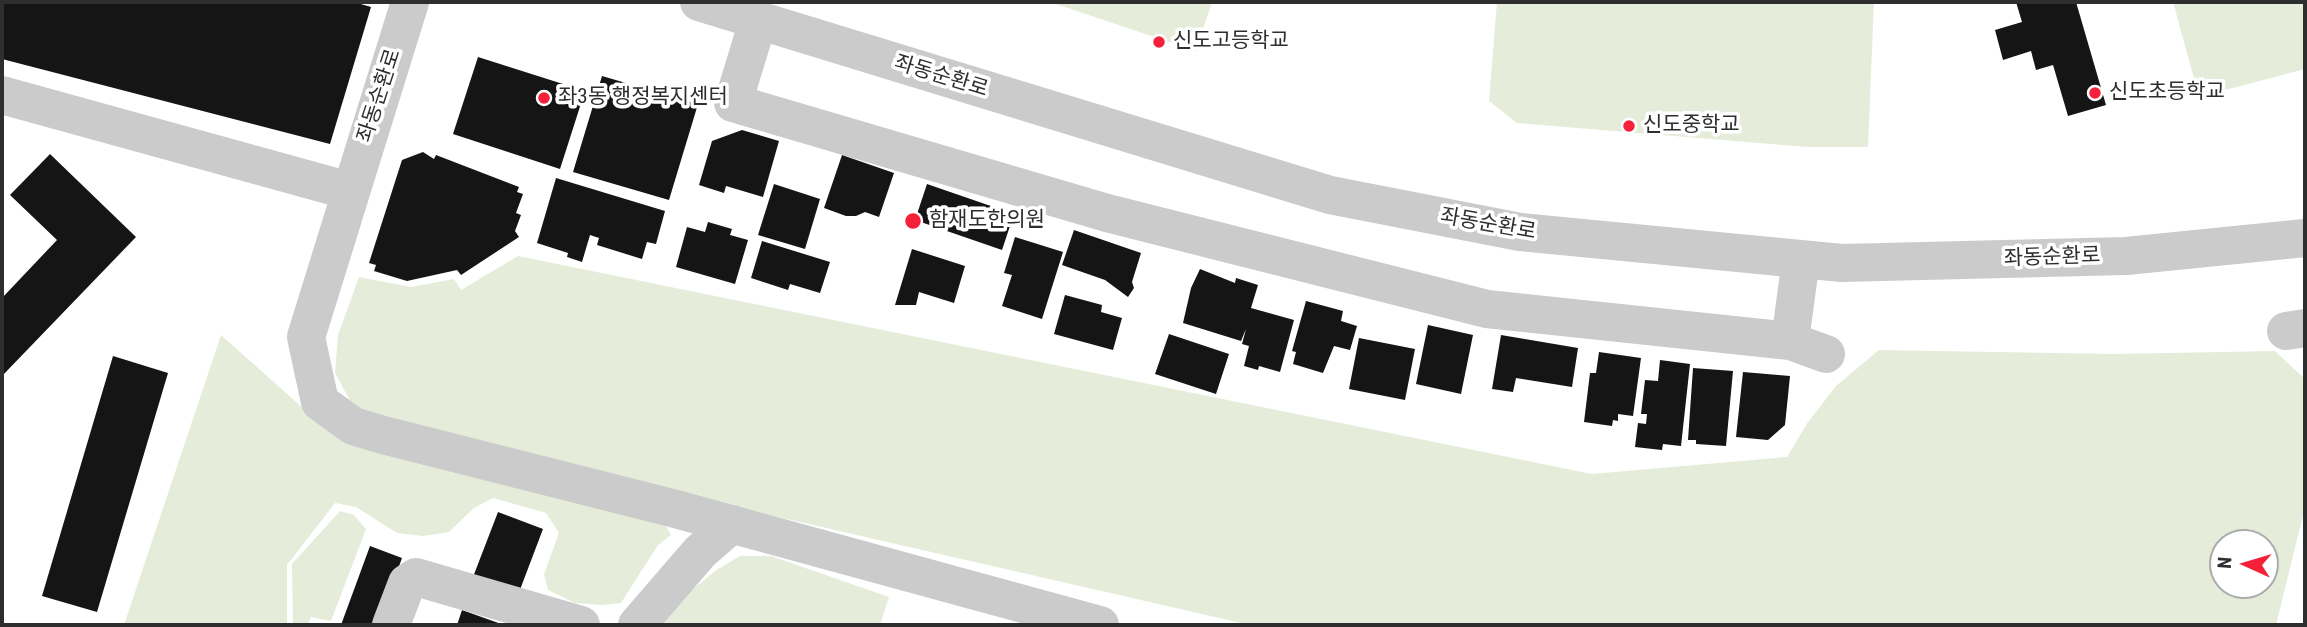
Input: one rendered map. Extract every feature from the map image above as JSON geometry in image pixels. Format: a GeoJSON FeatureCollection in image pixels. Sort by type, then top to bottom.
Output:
{"type":"FeatureCollection","features":[{"type":"Feature","properties":{"kind":"street","name":"좌동순환로"},"geometry":{"type":"LineString","coordinates":[[410,2],[306,337],[320,402],[354,426],[383,435],[732,524],[1100,625]]}},
{"type":"Feature","properties":{"kind":"street","name":"좌동순환로"},"geometry":{"type":"LineString","coordinates":[[699,2],[1331,195],[1520,232],[1843,263],[2126,256],[2305,238]]}},
{"type":"Feature","properties":{"kind":"street"},"geometry":{"type":"LineString","coordinates":[[758,21],[733,103],[1107,213],[1488,309],[1790,341],[1826,354]]}},
{"type":"Feature","properties":{"kind":"street"},"geometry":{"type":"LineString","coordinates":[[2,95],[350,191]]}},
{"type":"Feature","properties":{"kind":"street"},"geometry":{"type":"LineString","coordinates":[[1790,341],[1801,260]]}},
{"type":"Feature","properties":{"kind":"street"},"geometry":{"type":"LineString","coordinates":[[637,625],[700,552],[732,524]]}},
{"type":"Feature","properties":{"kind":"street"},"geometry":{"type":"LineString","coordinates":[[391,625],[407,583],[416,577],[581,625]]}},
{"type":"Feature","properties":{"kind":"green space"},"geometry":{"type":"Polygon","coordinates":[[[1050,2],[1212,2],[1196,51],[1050,2]]]}},
{"type":"Feature","properties":{"kind":"green space"},"geometry":{"type":"Polygon","coordinates":[[[1497,2],[1874,2],[1868,147],[1807,147],[1517,123],[1489,101],[1497,2]]]}},
{"type":"Feature","properties":{"kind":"green space"},"geometry":{"type":"Polygon","coordinates":[[[2173,2],[2305,2],[2305,69],[2199,97],[2173,2]]]}},
{"type":"Feature","properties":{"kind":"green space"},"geometry":{"type":"Polygon","coordinates":[[[518,256],[1592,474],[1787,457],[1808,422],[1836,386],[1879,350],[2113,354],[2275,351],[2305,379],[2305,507],[2276,625],[1250,625],[398,430],[355,410],[335,373],[338,335],[359,277],[411,287],[454,279],[461,290],[518,256]]]}},
{"type":"Feature","properties":{"kind":"green space"},"geometry":{"type":"Polygon","coordinates":[[[221,335],[332,434],[664,522],[671,535],[658,545],[621,603],[575,603],[548,590],[544,574],[559,533],[546,513],[493,498],[474,508],[449,532],[423,536],[397,533],[356,507],[335,503],[287,565],[287,625],[124,625],[221,335]]]}},
{"type":"Feature","properties":{"kind":"green space"},"geometry":{"type":"Polygon","coordinates":[[[340,511],[354,515],[366,529],[331,621],[311,617],[308,625],[293,625],[292,564],[340,511]]]}},
{"type":"Feature","properties":{"kind":"green space"},"geometry":{"type":"Polygon","coordinates":[[[740,556],[771,556],[889,597],[880,625],[663,625],[670,608],[715,571],[740,556]]]}},
{"type":"Feature","properties":{"kind":"building"},"geometry":{"type":"Polygon","coordinates":[[[2,2],[354,2],[371,7],[330,144],[2,59],[2,2]]]}},
{"type":"Feature","properties":{"kind":"building"},"geometry":{"type":"Polygon","coordinates":[[[2016,2],[2076,2],[2106,105],[2068,116],[2053,65],[2036,70],[2031,51],[2003,60],[1995,30],[2022,22],[2016,2]]]}},
{"type":"Feature","properties":{"kind":"building"},"geometry":{"type":"Polygon","coordinates":[[[478,57],[585,91],[560,169],[453,134],[478,57]]]}},
{"type":"Feature","properties":{"kind":"building"},"geometry":{"type":"Polygon","coordinates":[[[602,76],[698,104],[669,200],[573,172],[602,76]]]}},
{"type":"Feature","properties":{"kind":"building"},"geometry":{"type":"Polygon","coordinates":[[[742,130],[779,141],[763,197],[726,186],[724,193],[699,185],[712,141],[742,130]]]}},
{"type":"Feature","properties":{"kind":"building"},"geometry":{"type":"Polygon","coordinates":[[[423,152],[434,159],[436,155],[519,187],[517,192],[523,194],[516,213],[521,215],[515,231],[519,237],[461,275],[457,270],[407,281],[374,271],[376,265],[369,263],[402,160],[423,152]]]}},
{"type":"Feature","properties":{"kind":"building"},"geometry":{"type":"Polygon","coordinates":[[[50,154],[136,237],[2,376],[2,298],[57,240],[10,195],[50,154]]]}},
{"type":"Feature","properties":{"kind":"building"},"geometry":{"type":"Polygon","coordinates":[[[842,155],[894,173],[879,217],[865,212],[846,216],[824,208],[842,155]]]}},
{"type":"Feature","properties":{"kind":"building"},"geometry":{"type":"Polygon","coordinates":[[[556,178],[665,211],[656,244],[647,242],[642,259],[597,245],[599,238],[590,235],[582,262],[567,257],[568,253],[537,243],[556,178]]]}},
{"type":"Feature","properties":{"kind":"building"},"geometry":{"type":"Polygon","coordinates":[[[774,184],[820,199],[805,249],[758,235],[774,184]]]}},
{"type":"Feature","properties":{"kind":"building"},"geometry":{"type":"Polygon","coordinates":[[[927,184],[1014,214],[1002,250],[915,220],[927,184]]]}},
{"type":"Feature","properties":{"kind":"building"},"geometry":{"type":"Polygon","coordinates":[[[708,222],[732,229],[730,235],[748,240],[735,284],[676,267],[687,227],[705,232],[708,222]]]}},
{"type":"Feature","properties":{"kind":"building"},"geometry":{"type":"Polygon","coordinates":[[[1074,230],[1141,253],[1132,282],[1134,288],[1128,297],[1105,280],[1062,265],[1074,230]]]}},
{"type":"Feature","properties":{"kind":"building"},"geometry":{"type":"Polygon","coordinates":[[[1015,237],[1063,252],[1042,319],[1002,306],[1012,275],[1004,273],[1015,237]]]}},
{"type":"Feature","properties":{"kind":"building"},"geometry":{"type":"Polygon","coordinates":[[[762,241],[830,262],[820,293],[790,284],[788,290],[751,278],[762,241]]]}},
{"type":"Feature","properties":{"kind":"building"},"geometry":{"type":"Polygon","coordinates":[[[912,249],[965,266],[954,303],[919,292],[916,305],[895,305],[912,249]]]}},
{"type":"Feature","properties":{"kind":"building"},"geometry":{"type":"Polygon","coordinates":[[[1200,269],[1235,283],[1236,278],[1258,285],[1251,308],[1294,320],[1280,372],[1259,366],[1258,370],[1244,366],[1249,346],[1242,344],[1246,329],[1241,341],[1183,323],[1191,288],[1200,269]]]}},
{"type":"Feature","properties":{"kind":"building"},"geometry":{"type":"Polygon","coordinates":[[[1065,295],[1102,305],[1101,312],[1122,318],[1113,350],[1054,334],[1065,295]]]}},
{"type":"Feature","properties":{"kind":"building"},"geometry":{"type":"Polygon","coordinates":[[[1306,301],[1343,311],[1341,321],[1357,326],[1350,350],[1334,346],[1323,373],[1293,364],[1296,352],[1292,351],[1306,301]]]}},
{"type":"Feature","properties":{"kind":"building"},"geometry":{"type":"Polygon","coordinates":[[[1428,325],[1473,335],[1461,394],[1416,384],[1428,325]]]}},
{"type":"Feature","properties":{"kind":"building"},"geometry":{"type":"Polygon","coordinates":[[[1169,334],[1229,354],[1216,394],[1155,374],[1169,334]]]}},
{"type":"Feature","properties":{"kind":"building"},"geometry":{"type":"Polygon","coordinates":[[[1501,335],[1578,348],[1572,387],[1516,378],[1513,392],[1492,389],[1501,335]]]}},
{"type":"Feature","properties":{"kind":"building"},"geometry":{"type":"Polygon","coordinates":[[[1359,338],[1415,349],[1405,400],[1349,389],[1359,338]]]}},
{"type":"Feature","properties":{"kind":"building"},"geometry":{"type":"Polygon","coordinates":[[[1599,352],[1641,358],[1633,416],[1618,414],[1618,421],[1613,420],[1612,426],[1584,422],[1590,373],[1596,373],[1599,352]]]}},
{"type":"Feature","properties":{"kind":"building"},"geometry":{"type":"Polygon","coordinates":[[[113,356],[168,373],[97,612],[42,596],[113,356]]]}},
{"type":"Feature","properties":{"kind":"building"},"geometry":{"type":"Polygon","coordinates":[[[1660,360],[1690,364],[1681,446],[1663,444],[1662,450],[1635,447],[1638,423],[1646,424],[1647,414],[1641,414],[1645,380],[1658,381],[1660,360]]]}},
{"type":"Feature","properties":{"kind":"building"},"geometry":{"type":"Polygon","coordinates":[[[1693,368],[1733,371],[1726,446],[1696,444],[1696,440],[1688,440],[1693,368]]]}},
{"type":"Feature","properties":{"kind":"building"},"geometry":{"type":"Polygon","coordinates":[[[1743,372],[1790,376],[1785,425],[1768,440],[1736,437],[1743,372]]]}},
{"type":"Feature","properties":{"kind":"building"},"geometry":{"type":"Polygon","coordinates":[[[498,512],[543,529],[518,595],[473,577],[498,512]]]}},
{"type":"Feature","properties":{"kind":"building"},"geometry":{"type":"Polygon","coordinates":[[[370,546],[402,558],[378,625],[341,625],[370,546]]]}},
{"type":"Feature","properties":{"kind":"building"},"geometry":{"type":"Polygon","coordinates":[[[462,610],[504,625],[457,625],[462,610]]]}},
{"type":"Feature","properties":{"kind":"place","name":"신도고등학교"},"geometry":{"type":"Point","coordinates":[1159,42]}},
{"type":"Feature","properties":{"kind":"place","name":"신도초등학교"},"geometry":{"type":"Point","coordinates":[2095,93]}},
{"type":"Feature","properties":{"kind":"place","name":"좌3동 행정복지센터"},"geometry":{"type":"Point","coordinates":[544,98]}},
{"type":"Feature","properties":{"kind":"place","name":"신도중학교"},"geometry":{"type":"Point","coordinates":[1629,126]}},
{"type":"Feature","properties":{"kind":"place","name":"함재도한의원"},"geometry":{"type":"Point","coordinates":[913,221]}}]}
